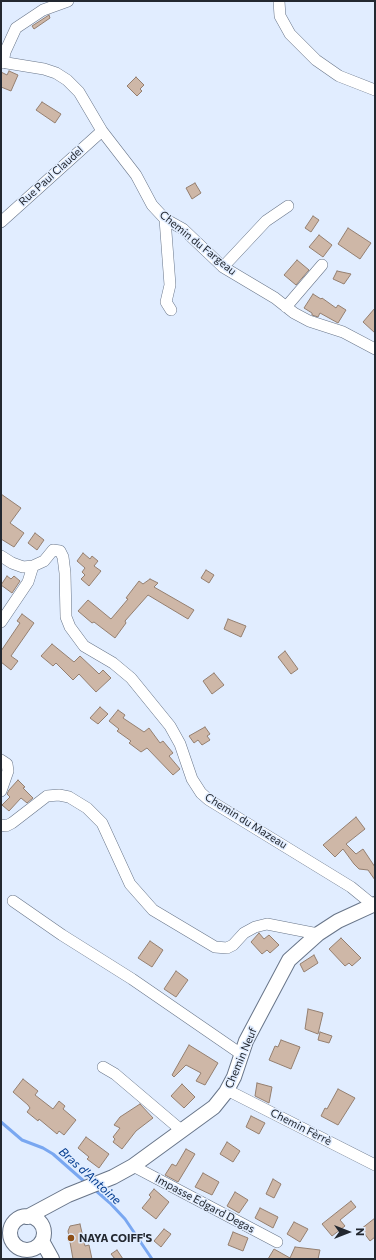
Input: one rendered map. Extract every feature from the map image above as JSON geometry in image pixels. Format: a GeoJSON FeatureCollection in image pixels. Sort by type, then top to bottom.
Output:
{"type":"FeatureCollection","features":[{"type":"Feature","properties":{"kind":"main road","name":"Chemin Neuf"},"geometry":{"type":"LineString","coordinates":[[27,1217],[60,1198],[96,1184],[133,1166],[214,1107],[227,1090],[246,1041],[289,960],[318,934],[338,921],[374,904]]}},
{"type":"Feature","properties":{"kind":"main road"},"geometry":{"type":"LineString","coordinates":[[42,1226],[60,1198]]}},
{"type":"Feature","properties":{"kind":"main road"},"geometry":{"type":"LineString","coordinates":[[1,1246],[22,1248],[36,1248],[44,1236],[42,1226],[36,1219],[22,1217],[14,1223],[6,1234],[13,1242],[22,1248],[41,1259]]}},
{"type":"Feature","properties":{"kind":"main road"},"geometry":{"type":"LineString","coordinates":[[42,1241],[52,1259]]}},
{"type":"Feature","properties":{"kind":"street"},"geometry":{"type":"LineString","coordinates":[[2,62],[16,28],[43,10],[68,1]]}},
{"type":"Feature","properties":{"kind":"street"},"geometry":{"type":"LineString","coordinates":[[279,1],[280,16],[290,34],[316,60],[339,76],[375,90]]}},
{"type":"Feature","properties":{"kind":"street","name":"Chemin du Fargeau"},"geometry":{"type":"LineString","coordinates":[[2,62],[44,69],[56,73],[67,80],[79,92],[102,131],[136,174],[152,205],[165,219],[183,229],[223,267],[309,321],[343,332],[375,349]]}},
{"type":"Feature","properties":{"kind":"street","name":"Rue Paul Claudel"},"geometry":{"type":"LineString","coordinates":[[1,222],[102,131]]}},
{"type":"Feature","properties":{"kind":"street"},"geometry":{"type":"LineString","coordinates":[[223,267],[266,221],[288,206]]}},
{"type":"Feature","properties":{"kind":"street"},"geometry":{"type":"LineString","coordinates":[[165,219],[170,285],[166,302],[171,310]]}},
{"type":"Feature","properties":{"kind":"street"},"geometry":{"type":"LineString","coordinates":[[286,307],[322,265]]}},
{"type":"Feature","properties":{"kind":"street","name":"Chemin du Mazeau"},"geometry":{"type":"LineString","coordinates":[[33,566],[44,561],[53,550],[60,551],[63,557],[65,573],[66,617],[73,632],[84,646],[113,663],[131,678],[170,726],[180,744],[192,779],[201,793],[209,800],[351,887],[374,904]]}},
{"type":"Feature","properties":{"kind":"street"},"geometry":{"type":"LineString","coordinates":[[1,556],[12,563],[23,567],[33,566],[28,582],[1,622]]}},
{"type":"Feature","properties":{"kind":"street"},"geometry":{"type":"LineString","coordinates":[[1,760],[7,764],[8,771],[1,791]]}},
{"type":"Feature","properties":{"kind":"street"},"geometry":{"type":"LineString","coordinates":[[1,825],[6,826],[12,823],[47,796],[69,796],[87,808],[102,823],[130,884],[153,910],[215,947],[227,948],[233,945],[244,933],[255,927],[267,924],[318,934]]}},
{"type":"Feature","properties":{"kind":"street"},"geometry":{"type":"LineString","coordinates":[[13,901],[62,935],[132,979],[241,1054]]}},
{"type":"Feature","properties":{"kind":"street"},"geometry":{"type":"LineString","coordinates":[[103,1067],[115,1074],[181,1130]]}},
{"type":"Feature","properties":{"kind":"street","name":"Chemin Fèrrè"},"geometry":{"type":"LineString","coordinates":[[227,1090],[375,1165]]}},
{"type":"Feature","properties":{"kind":"street","name":"Impasse Edgard Degas"},"geometry":{"type":"LineString","coordinates":[[133,1166],[277,1242]]}},
{"type":"Feature","properties":{"kind":"building"},"geometry":{"type":"Polygon","coordinates":[[[49,15],[50,18],[34,29],[32,26],[49,15]]]}},
{"type":"Feature","properties":{"kind":"building"},"geometry":{"type":"Polygon","coordinates":[[[9,71],[18,75],[11,91],[1,87],[1,72],[7,75],[9,71]]]}},
{"type":"Feature","properties":{"kind":"building"},"geometry":{"type":"Polygon","coordinates":[[[136,77],[144,85],[140,89],[142,91],[137,96],[127,86],[136,77]]]}},
{"type":"Feature","properties":{"kind":"building"},"geometry":{"type":"Polygon","coordinates":[[[42,102],[61,114],[55,123],[36,110],[42,102]]]}},
{"type":"Feature","properties":{"kind":"building"},"geometry":{"type":"Polygon","coordinates":[[[195,183],[201,193],[192,199],[186,188],[195,183]]]}},
{"type":"Feature","properties":{"kind":"building"},"geometry":{"type":"Polygon","coordinates":[[[313,216],[319,220],[311,232],[305,228],[313,216]]]}},
{"type":"Feature","properties":{"kind":"building"},"geometry":{"type":"Polygon","coordinates":[[[348,228],[371,243],[360,259],[338,244],[348,228]]]}},
{"type":"Feature","properties":{"kind":"building"},"geometry":{"type":"Polygon","coordinates":[[[319,235],[332,245],[323,257],[309,247],[319,235]]]}},
{"type":"Feature","properties":{"kind":"building"},"geometry":{"type":"Polygon","coordinates":[[[297,260],[309,270],[296,285],[284,275],[297,260]]]}},
{"type":"Feature","properties":{"kind":"building"},"geometry":{"type":"Polygon","coordinates":[[[337,271],[351,274],[344,284],[333,279],[337,271]]]}},
{"type":"Feature","properties":{"kind":"building"},"geometry":{"type":"Polygon","coordinates":[[[313,294],[321,299],[322,298],[336,308],[338,305],[346,310],[338,323],[320,313],[318,317],[312,315],[312,313],[304,308],[313,294]]]}},
{"type":"Feature","properties":{"kind":"building"},"geometry":{"type":"Polygon","coordinates":[[[375,308],[375,333],[363,322],[375,308]]]}},
{"type":"Feature","properties":{"kind":"building"},"geometry":{"type":"Polygon","coordinates":[[[1,494],[21,508],[10,523],[24,533],[14,547],[1,539],[1,494]]]}},
{"type":"Feature","properties":{"kind":"building"},"geometry":{"type":"Polygon","coordinates":[[[35,533],[44,540],[37,550],[28,543],[35,533]]]}},
{"type":"Feature","properties":{"kind":"building"},"geometry":{"type":"Polygon","coordinates":[[[83,553],[90,559],[92,556],[98,561],[94,566],[101,571],[89,586],[81,579],[85,575],[82,572],[85,568],[77,561],[83,553]]]}},
{"type":"Feature","properties":{"kind":"building"},"geometry":{"type":"Polygon","coordinates":[[[206,570],[214,575],[209,583],[201,578],[206,570]]]}},
{"type":"Feature","properties":{"kind":"building"},"geometry":{"type":"Polygon","coordinates":[[[7,576],[11,579],[14,576],[20,581],[12,593],[1,585],[7,576]]]}},
{"type":"Feature","properties":{"kind":"building"},"geometry":{"type":"Polygon","coordinates":[[[150,579],[158,583],[154,587],[194,610],[188,619],[148,595],[125,621],[126,623],[115,638],[94,622],[92,623],[78,611],[88,600],[111,619],[128,599],[126,598],[139,581],[143,584],[150,579]]]}},
{"type":"Feature","properties":{"kind":"building"},"geometry":{"type":"Polygon","coordinates":[[[22,614],[34,623],[11,656],[18,661],[11,670],[1,662],[1,651],[20,623],[17,621],[22,614]]]}},
{"type":"Feature","properties":{"kind":"building"},"geometry":{"type":"Polygon","coordinates":[[[228,619],[246,626],[241,637],[224,629],[228,619]]]}},
{"type":"Feature","properties":{"kind":"building"},"geometry":{"type":"Polygon","coordinates":[[[52,644],[74,662],[80,656],[99,674],[103,670],[111,678],[96,692],[79,674],[73,680],[56,663],[53,666],[41,656],[52,644]]]}},
{"type":"Feature","properties":{"kind":"building"},"geometry":{"type":"Polygon","coordinates":[[[285,651],[298,669],[291,674],[278,657],[285,651]]]}},
{"type":"Feature","properties":{"kind":"building"},"geometry":{"type":"Polygon","coordinates":[[[214,673],[224,685],[212,694],[203,681],[214,673]]]}},
{"type":"Feature","properties":{"kind":"building"},"geometry":{"type":"Polygon","coordinates":[[[100,707],[108,714],[98,724],[90,718],[100,707]]]}},
{"type":"Feature","properties":{"kind":"building"},"geometry":{"type":"Polygon","coordinates":[[[118,710],[125,715],[123,718],[144,732],[149,728],[160,743],[163,741],[173,753],[169,756],[180,769],[173,775],[147,748],[141,752],[129,743],[131,741],[117,731],[119,729],[109,721],[118,710]]]}},
{"type":"Feature","properties":{"kind":"building"},"geometry":{"type":"Polygon","coordinates":[[[205,727],[210,734],[207,736],[210,740],[202,745],[198,740],[194,743],[189,736],[205,727]]]}},
{"type":"Feature","properties":{"kind":"building"},"geometry":{"type":"Polygon","coordinates":[[[18,780],[25,787],[23,788],[33,798],[27,803],[21,798],[9,811],[2,805],[10,797],[7,794],[18,780]]]}},
{"type":"Feature","properties":{"kind":"building"},"geometry":{"type":"Polygon","coordinates":[[[356,817],[365,829],[346,844],[356,854],[363,849],[375,867],[375,880],[368,870],[359,869],[343,849],[335,857],[323,845],[356,817]]]}},
{"type":"Feature","properties":{"kind":"building"},"geometry":{"type":"Polygon","coordinates":[[[259,933],[264,939],[269,935],[279,945],[270,953],[267,950],[262,954],[251,942],[259,933]]]}},
{"type":"Feature","properties":{"kind":"building"},"geometry":{"type":"Polygon","coordinates":[[[341,938],[361,958],[352,966],[349,963],[345,966],[329,949],[341,938]]]}},
{"type":"Feature","properties":{"kind":"building"},"geometry":{"type":"Polygon","coordinates":[[[150,941],[163,950],[152,967],[138,958],[150,941]]]}},
{"type":"Feature","properties":{"kind":"building"},"geometry":{"type":"Polygon","coordinates":[[[314,955],[318,963],[304,972],[300,964],[314,955]]]}},
{"type":"Feature","properties":{"kind":"building"},"geometry":{"type":"Polygon","coordinates":[[[176,971],[188,980],[176,997],[164,989],[176,971]]]}},
{"type":"Feature","properties":{"kind":"building"},"geometry":{"type":"Polygon","coordinates":[[[308,1009],[323,1013],[318,1034],[305,1029],[308,1009]]]}},
{"type":"Feature","properties":{"kind":"building"},"geometry":{"type":"Polygon","coordinates":[[[320,1032],[332,1036],[329,1043],[318,1040],[320,1032]]]}},
{"type":"Feature","properties":{"kind":"building"},"geometry":{"type":"Polygon","coordinates":[[[281,1040],[300,1047],[291,1069],[269,1060],[275,1046],[278,1047],[281,1040]]]}},
{"type":"Feature","properties":{"kind":"building"},"geometry":{"type":"Polygon","coordinates":[[[189,1045],[218,1063],[205,1085],[196,1081],[201,1073],[186,1065],[174,1077],[172,1075],[189,1045]]]}},
{"type":"Feature","properties":{"kind":"building"},"geometry":{"type":"Polygon","coordinates":[[[23,1079],[38,1091],[35,1095],[53,1109],[59,1101],[65,1106],[63,1109],[76,1120],[64,1135],[59,1131],[57,1134],[39,1119],[38,1121],[27,1112],[30,1108],[28,1105],[13,1092],[23,1079]]]}},
{"type":"Feature","properties":{"kind":"building"},"geometry":{"type":"Polygon","coordinates":[[[257,1083],[272,1087],[269,1103],[255,1096],[257,1083]]]}},
{"type":"Feature","properties":{"kind":"building"},"geometry":{"type":"Polygon","coordinates":[[[182,1084],[195,1097],[184,1108],[171,1096],[182,1084]]]}},
{"type":"Feature","properties":{"kind":"building"},"geometry":{"type":"Polygon","coordinates":[[[338,1089],[355,1098],[338,1125],[321,1116],[325,1108],[327,1109],[338,1089]]]}},
{"type":"Feature","properties":{"kind":"building"},"geometry":{"type":"Polygon","coordinates":[[[140,1104],[153,1118],[136,1131],[122,1149],[113,1142],[115,1139],[113,1137],[120,1128],[114,1125],[120,1117],[140,1104]]]}},
{"type":"Feature","properties":{"kind":"building"},"geometry":{"type":"Polygon","coordinates":[[[251,1116],[265,1123],[259,1134],[246,1127],[251,1116]]]}},
{"type":"Feature","properties":{"kind":"building"},"geometry":{"type":"Polygon","coordinates":[[[86,1137],[109,1154],[99,1168],[87,1159],[89,1157],[78,1148],[86,1137]]]}},
{"type":"Feature","properties":{"kind":"building"},"geometry":{"type":"Polygon","coordinates":[[[227,1142],[240,1151],[233,1162],[220,1154],[227,1142]]]}},
{"type":"Feature","properties":{"kind":"building"},"geometry":{"type":"Polygon","coordinates":[[[186,1149],[195,1154],[178,1182],[165,1175],[172,1164],[176,1166],[186,1149]]]}},
{"type":"Feature","properties":{"kind":"building"},"geometry":{"type":"Polygon","coordinates":[[[203,1173],[219,1182],[212,1195],[195,1187],[203,1173]]]}},
{"type":"Feature","properties":{"kind":"building"},"geometry":{"type":"Polygon","coordinates":[[[273,1179],[281,1184],[274,1198],[266,1194],[273,1179]]]}},
{"type":"Feature","properties":{"kind":"building"},"geometry":{"type":"Polygon","coordinates":[[[154,1189],[169,1202],[156,1219],[142,1208],[151,1197],[149,1195],[154,1189]]]}},
{"type":"Feature","properties":{"kind":"building"},"geometry":{"type":"Polygon","coordinates":[[[235,1192],[248,1200],[239,1213],[227,1206],[235,1192]]]}},
{"type":"Feature","properties":{"kind":"building"},"geometry":{"type":"Polygon","coordinates":[[[351,1201],[356,1207],[340,1220],[345,1226],[332,1236],[322,1224],[351,1201]]]}},
{"type":"Feature","properties":{"kind":"building"},"geometry":{"type":"Polygon","coordinates":[[[260,1208],[278,1217],[273,1228],[255,1218],[260,1208]]]}},
{"type":"Feature","properties":{"kind":"building"},"geometry":{"type":"Polygon","coordinates":[[[375,1218],[375,1237],[370,1241],[361,1229],[375,1218]]]}},
{"type":"Feature","properties":{"kind":"building"},"geometry":{"type":"Polygon","coordinates":[[[294,1222],[308,1229],[300,1242],[287,1234],[294,1222]]]}},
{"type":"Feature","properties":{"kind":"building"},"geometry":{"type":"Polygon","coordinates":[[[80,1224],[85,1246],[89,1245],[92,1259],[73,1259],[68,1231],[70,1226],[80,1224]]]}},
{"type":"Feature","properties":{"kind":"building"},"geometry":{"type":"Polygon","coordinates":[[[164,1229],[171,1234],[161,1247],[154,1241],[164,1229]]]}},
{"type":"Feature","properties":{"kind":"building"},"geometry":{"type":"Polygon","coordinates":[[[233,1232],[248,1238],[243,1251],[228,1245],[233,1232]]]}},
{"type":"Feature","properties":{"kind":"building"},"geometry":{"type":"Polygon","coordinates":[[[295,1247],[320,1250],[318,1259],[268,1259],[274,1249],[290,1258],[295,1247]]]}},
{"type":"Feature","properties":{"kind":"building"},"geometry":{"type":"Polygon","coordinates":[[[117,1250],[123,1259],[115,1259],[111,1254],[117,1250]]]}},
{"type":"Feature","properties":{"kind":"waterway","name":"Bras d'Antoine"},"geometry":{"type":"LineString","coordinates":[[1,1122],[22,1140],[43,1148],[53,1154],[86,1183]]}},
{"type":"Feature","properties":{"kind":"waterway","name":"Bras d'Antoine"},"geometry":{"type":"LineString","coordinates":[[94,1189],[125,1219],[152,1259]]}},
{"type":"Feature","properties":{"kind":"place","name":"NAYA COIFF'S"},"geometry":{"type":"Point","coordinates":[71,1238]}}]}
